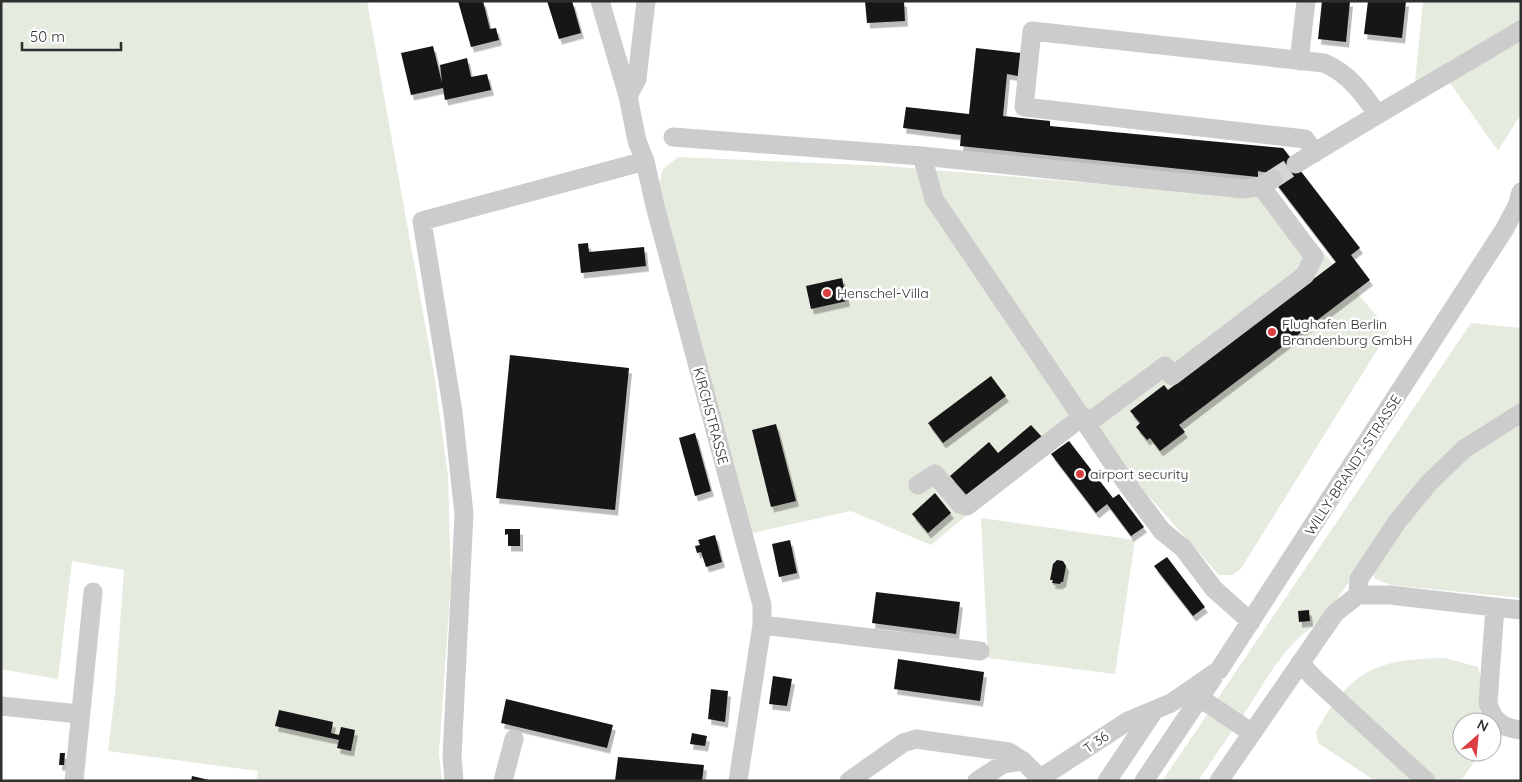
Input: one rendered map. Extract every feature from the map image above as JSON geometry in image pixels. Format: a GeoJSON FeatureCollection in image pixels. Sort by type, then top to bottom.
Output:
{"type":"FeatureCollection","features":[{"type":"Feature","properties":{"kind":"street","name":"KIRCHSTRASSE"},"geometry":{"type":"LineString","coordinates":[[600,1],[628,96],[637,141],[645,161],[655,206],[762,605],[762,624],[738,781]]}},
{"type":"Feature","properties":{"kind":"street"},"geometry":{"type":"LineString","coordinates":[[628,96],[637,79],[646,1]]}},
{"type":"Feature","properties":{"kind":"street"},"geometry":{"type":"LineString","coordinates":[[1299,61],[1306,1]]}},
{"type":"Feature","properties":{"kind":"street"},"geometry":{"type":"LineString","coordinates":[[1314,152],[1306,139],[1024,107],[1032,30],[1324,64],[1341,70],[1356,84],[1377,114]]}},
{"type":"Feature","properties":{"kind":"street"},"geometry":{"type":"LineString","coordinates":[[1296,164],[1377,114],[1521,30]]}},
{"type":"Feature","properties":{"kind":"street"},"geometry":{"type":"LineString","coordinates":[[673,136],[922,156],[1244,189],[1267,182],[1314,256],[1311,267],[1305,275],[1172,376],[1165,366],[1085,420],[967,506],[960,504],[935,474],[918,485]]}},
{"type":"Feature","properties":{"kind":"street"},"geometry":{"type":"LineString","coordinates":[[922,156],[934,199],[1124,480],[1162,531],[1183,548],[1214,589],[1251,622]]}},
{"type":"Feature","properties":{"kind":"street"},"geometry":{"type":"LineString","coordinates":[[454,781],[452,758],[464,514],[453,412],[422,221],[645,161]]}},
{"type":"Feature","properties":{"kind":"street","name":"WILLY-BRANDT-STRASSE"},"geometry":{"type":"LineString","coordinates":[[1154,711],[1171,703],[1219,670],[1504,230],[1518,206],[1521,192]]}},
{"type":"Feature","properties":{"kind":"street"},"geometry":{"type":"LineString","coordinates":[[1358,595],[1359,578],[1398,522],[1428,484],[1464,449],[1521,413]]}},
{"type":"Feature","properties":{"kind":"street"},"geometry":{"type":"LineString","coordinates":[[74,781],[79,714],[94,592]]}},
{"type":"Feature","properties":{"kind":"street"},"geometry":{"type":"LineString","coordinates":[[1219,781],[1335,613],[1358,595],[1390,594],[1521,610]]}},
{"type":"Feature","properties":{"kind":"street"},"geometry":{"type":"LineString","coordinates":[[1495,607],[1488,703],[1492,718],[1508,729],[1521,730]]}},
{"type":"Feature","properties":{"kind":"street"},"geometry":{"type":"LineString","coordinates":[[762,624],[980,651]]}},
{"type":"Feature","properties":{"kind":"street"},"geometry":{"type":"LineString","coordinates":[[1300,663],[1426,781]]}},
{"type":"Feature","properties":{"kind":"street"},"geometry":{"type":"LineString","coordinates":[[1144,781],[1219,670]]}},
{"type":"Feature","properties":{"kind":"street"},"geometry":{"type":"LineString","coordinates":[[1200,698],[1252,733]]}},
{"type":"Feature","properties":{"kind":"street"},"geometry":{"type":"LineString","coordinates":[[1,706],[79,714]]}},
{"type":"Feature","properties":{"kind":"street"},"geometry":{"type":"LineString","coordinates":[[1107,781],[1154,711]]}},
{"type":"Feature","properties":{"kind":"street","name":"T 36"},"geometry":{"type":"LineString","coordinates":[[1040,780],[1104,735],[1128,721],[1154,711]]}},
{"type":"Feature","properties":{"kind":"street"},"geometry":{"type":"LineString","coordinates":[[503,781],[514,739]]}},
{"type":"Feature","properties":{"kind":"street"},"geometry":{"type":"LineString","coordinates":[[849,781],[903,743],[916,739],[1003,750],[1023,761],[1040,780]]}},
{"type":"Feature","properties":{"kind":"street"},"geometry":{"type":"LineString","coordinates":[[977,781],[1003,764],[1023,761]]}},
{"type":"Feature","properties":{"kind":"shaded area"},"geometry":{"type":"Polygon","coordinates":[[[1,1],[367,1],[435,380],[448,476],[451,582],[439,753],[442,781],[256,781],[258,771],[108,751],[115,693],[124,570],[72,561],[58,679],[1,669],[1,1]]]}},
{"type":"Feature","properties":{"kind":"shaded area"},"geometry":{"type":"Polygon","coordinates":[[[1423,1],[1521,1],[1521,114],[1498,151],[1450,83],[1414,93],[1423,1]]]}},
{"type":"Feature","properties":{"kind":"shaded area"},"geometry":{"type":"Polygon","coordinates":[[[678,157],[886,166],[1279,199],[1389,331],[1240,570],[1232,575],[1219,575],[1081,420],[931,545],[851,511],[748,534],[657,192],[663,169],[678,157]]]}},
{"type":"Feature","properties":{"kind":"shaded area"},"geometry":{"type":"Polygon","coordinates":[[[1471,323],[1521,328],[1521,406],[1376,543],[1321,622],[1297,640],[1276,664],[1242,717],[1218,698],[1471,323]]]}},
{"type":"Feature","properties":{"kind":"shaded area"},"geometry":{"type":"Polygon","coordinates":[[[1521,418],[1521,598],[1391,585],[1375,579],[1373,574],[1402,524],[1479,445],[1521,418]]]}},
{"type":"Feature","properties":{"kind":"shaded area"},"geometry":{"type":"Polygon","coordinates":[[[981,518],[1135,540],[1115,674],[988,658],[981,518]]]}},
{"type":"Feature","properties":{"kind":"shaded area"},"geometry":{"type":"Polygon","coordinates":[[[1445,658],[1478,667],[1484,689],[1480,712],[1452,712],[1452,762],[1474,762],[1461,781],[1375,781],[1318,743],[1316,732],[1329,711],[1353,682],[1367,672],[1382,666],[1400,661],[1445,658]]]}},
{"type":"Feature","properties":{"kind":"shaded area"},"geometry":{"type":"Polygon","coordinates":[[[1209,712],[1234,728],[1198,781],[1162,781],[1209,712]]]}},
{"type":"Feature","properties":{"kind":"building"},"geometry":{"type":"Polygon","coordinates":[[[458,1],[483,1],[490,29],[496,28],[499,40],[471,47],[458,1]]]}},
{"type":"Feature","properties":{"kind":"building"},"geometry":{"type":"Polygon","coordinates":[[[547,1],[572,1],[581,33],[559,39],[547,1]]]}},
{"type":"Feature","properties":{"kind":"building"},"geometry":{"type":"Polygon","coordinates":[[[865,1],[904,1],[905,21],[867,23],[865,1]]]}},
{"type":"Feature","properties":{"kind":"building"},"geometry":{"type":"Polygon","coordinates":[[[1322,1],[1350,1],[1346,42],[1318,39],[1322,1]]]}},
{"type":"Feature","properties":{"kind":"building"},"geometry":{"type":"Polygon","coordinates":[[[1368,1],[1406,1],[1402,38],[1364,34],[1368,1]]]}},
{"type":"Feature","properties":{"kind":"building"},"geometry":{"type":"Polygon","coordinates":[[[433,46],[442,83],[440,65],[467,58],[471,77],[487,74],[491,90],[445,100],[443,88],[411,95],[401,53],[433,46]]]}},
{"type":"Feature","properties":{"kind":"building"},"geometry":{"type":"Polygon","coordinates":[[[976,48],[1021,53],[1018,76],[1007,74],[1003,116],[1050,121],[1050,126],[1283,148],[1360,248],[1351,255],[1370,280],[1179,425],[1185,432],[1160,451],[1150,438],[1147,440],[1136,427],[1140,423],[1130,411],[1164,385],[1168,390],[1336,262],[1268,173],[1258,171],[1258,177],[960,146],[961,135],[903,128],[906,107],[969,114],[976,48]]]}},
{"type":"Feature","properties":{"kind":"building"},"geometry":{"type":"Polygon","coordinates":[[[588,243],[589,252],[644,247],[646,266],[581,273],[578,244],[588,243]]]}},
{"type":"Feature","properties":{"kind":"building","name":"Henschel-Villa"},"geometry":{"type":"Polygon","coordinates":[[[842,278],[847,301],[811,309],[806,286],[842,278]]]}},
{"type":"Feature","properties":{"kind":"building"},"geometry":{"type":"Polygon","coordinates":[[[510,355],[629,368],[615,510],[496,498],[510,355]]]}},
{"type":"Feature","properties":{"kind":"building"},"geometry":{"type":"Polygon","coordinates":[[[991,376],[1006,396],[943,443],[928,423],[991,376]]]}},
{"type":"Feature","properties":{"kind":"building"},"geometry":{"type":"Polygon","coordinates":[[[776,424],[796,501],[771,507],[752,430],[776,424]]]}},
{"type":"Feature","properties":{"kind":"building"},"geometry":{"type":"Polygon","coordinates":[[[1031,425],[1042,437],[970,499],[950,476],[989,442],[998,453],[1031,425]]]}},
{"type":"Feature","properties":{"kind":"building"},"geometry":{"type":"Polygon","coordinates":[[[695,433],[711,491],[695,496],[679,438],[695,433]]]}},
{"type":"Feature","properties":{"kind":"building","name":"airport security"},"geometry":{"type":"Polygon","coordinates":[[[1069,441],[1113,498],[1119,494],[1144,527],[1131,536],[1107,504],[1096,513],[1051,454],[1069,441]]]}},
{"type":"Feature","properties":{"kind":"building"},"geometry":{"type":"Polygon","coordinates":[[[935,493],[951,513],[928,533],[912,514],[935,493]]]}},
{"type":"Feature","properties":{"kind":"building"},"geometry":{"type":"Polygon","coordinates":[[[505,529],[520,529],[520,546],[508,546],[508,534],[505,535],[505,529]]]}},
{"type":"Feature","properties":{"kind":"building"},"geometry":{"type":"Polygon","coordinates":[[[715,535],[722,562],[706,567],[701,552],[697,553],[695,546],[700,545],[698,540],[715,535]]]}},
{"type":"Feature","properties":{"kind":"building"},"geometry":{"type":"Polygon","coordinates":[[[790,540],[797,573],[779,577],[772,544],[790,540]]]}},
{"type":"Feature","properties":{"kind":"building"},"geometry":{"type":"Polygon","coordinates":[[[1167,557],[1205,607],[1193,616],[1154,566],[1167,557]]]}},
{"type":"Feature","properties":{"kind":"building"},"geometry":{"type":"Polygon","coordinates":[[[1057,560],[1063,561],[1066,566],[1063,582],[1060,584],[1052,583],[1053,580],[1050,580],[1053,564],[1057,560]]]}},
{"type":"Feature","properties":{"kind":"building"},"geometry":{"type":"Polygon","coordinates":[[[876,592],[960,602],[956,634],[872,623],[876,592]]]}},
{"type":"Feature","properties":{"kind":"building"},"geometry":{"type":"Polygon","coordinates":[[[1309,610],[1310,621],[1299,622],[1298,611],[1309,610]]]}},
{"type":"Feature","properties":{"kind":"building"},"geometry":{"type":"Polygon","coordinates":[[[898,659],[984,672],[980,701],[894,689],[898,659]]]}},
{"type":"Feature","properties":{"kind":"building"},"geometry":{"type":"Polygon","coordinates":[[[773,676],[792,679],[787,706],[769,704],[773,676]]]}},
{"type":"Feature","properties":{"kind":"building"},"geometry":{"type":"Polygon","coordinates":[[[711,689],[728,691],[725,722],[708,719],[711,689]]]}},
{"type":"Feature","properties":{"kind":"building"},"geometry":{"type":"Polygon","coordinates":[[[506,699],[613,725],[607,748],[501,723],[506,699]]]}},
{"type":"Feature","properties":{"kind":"building"},"geometry":{"type":"Polygon","coordinates":[[[279,710],[333,722],[331,733],[339,735],[341,727],[355,730],[351,751],[337,748],[339,740],[275,726],[279,710]]]}},
{"type":"Feature","properties":{"kind":"building"},"geometry":{"type":"Polygon","coordinates":[[[692,733],[707,736],[705,746],[690,744],[692,733]]]}},
{"type":"Feature","properties":{"kind":"building"},"geometry":{"type":"Polygon","coordinates":[[[60,753],[65,753],[64,765],[59,765],[60,753]]]}},
{"type":"Feature","properties":{"kind":"building"},"geometry":{"type":"Polygon","coordinates":[[[618,757],[704,765],[702,781],[615,781],[618,757]]]}},
{"type":"Feature","properties":{"kind":"building"},"geometry":{"type":"Polygon","coordinates":[[[192,776],[209,780],[209,781],[191,781],[192,776]]]}},
{"type":"Feature","properties":{"kind":"tunnel"},"geometry":{"type":"LineString","coordinates":[[1273,179],[1296,164]]}},
{"type":"Feature","properties":{"kind":"place","name":"Henschel-Villa"},"geometry":{"type":"Point","coordinates":[827,293]}},
{"type":"Feature","properties":{"kind":"place","name":"Flughafen Berlin Brandenburg GmbH"},"geometry":{"type":"Point","coordinates":[1272,332]}},
{"type":"Feature","properties":{"kind":"place","name":"airport security"},"geometry":{"type":"Point","coordinates":[1080,474]}}]}
